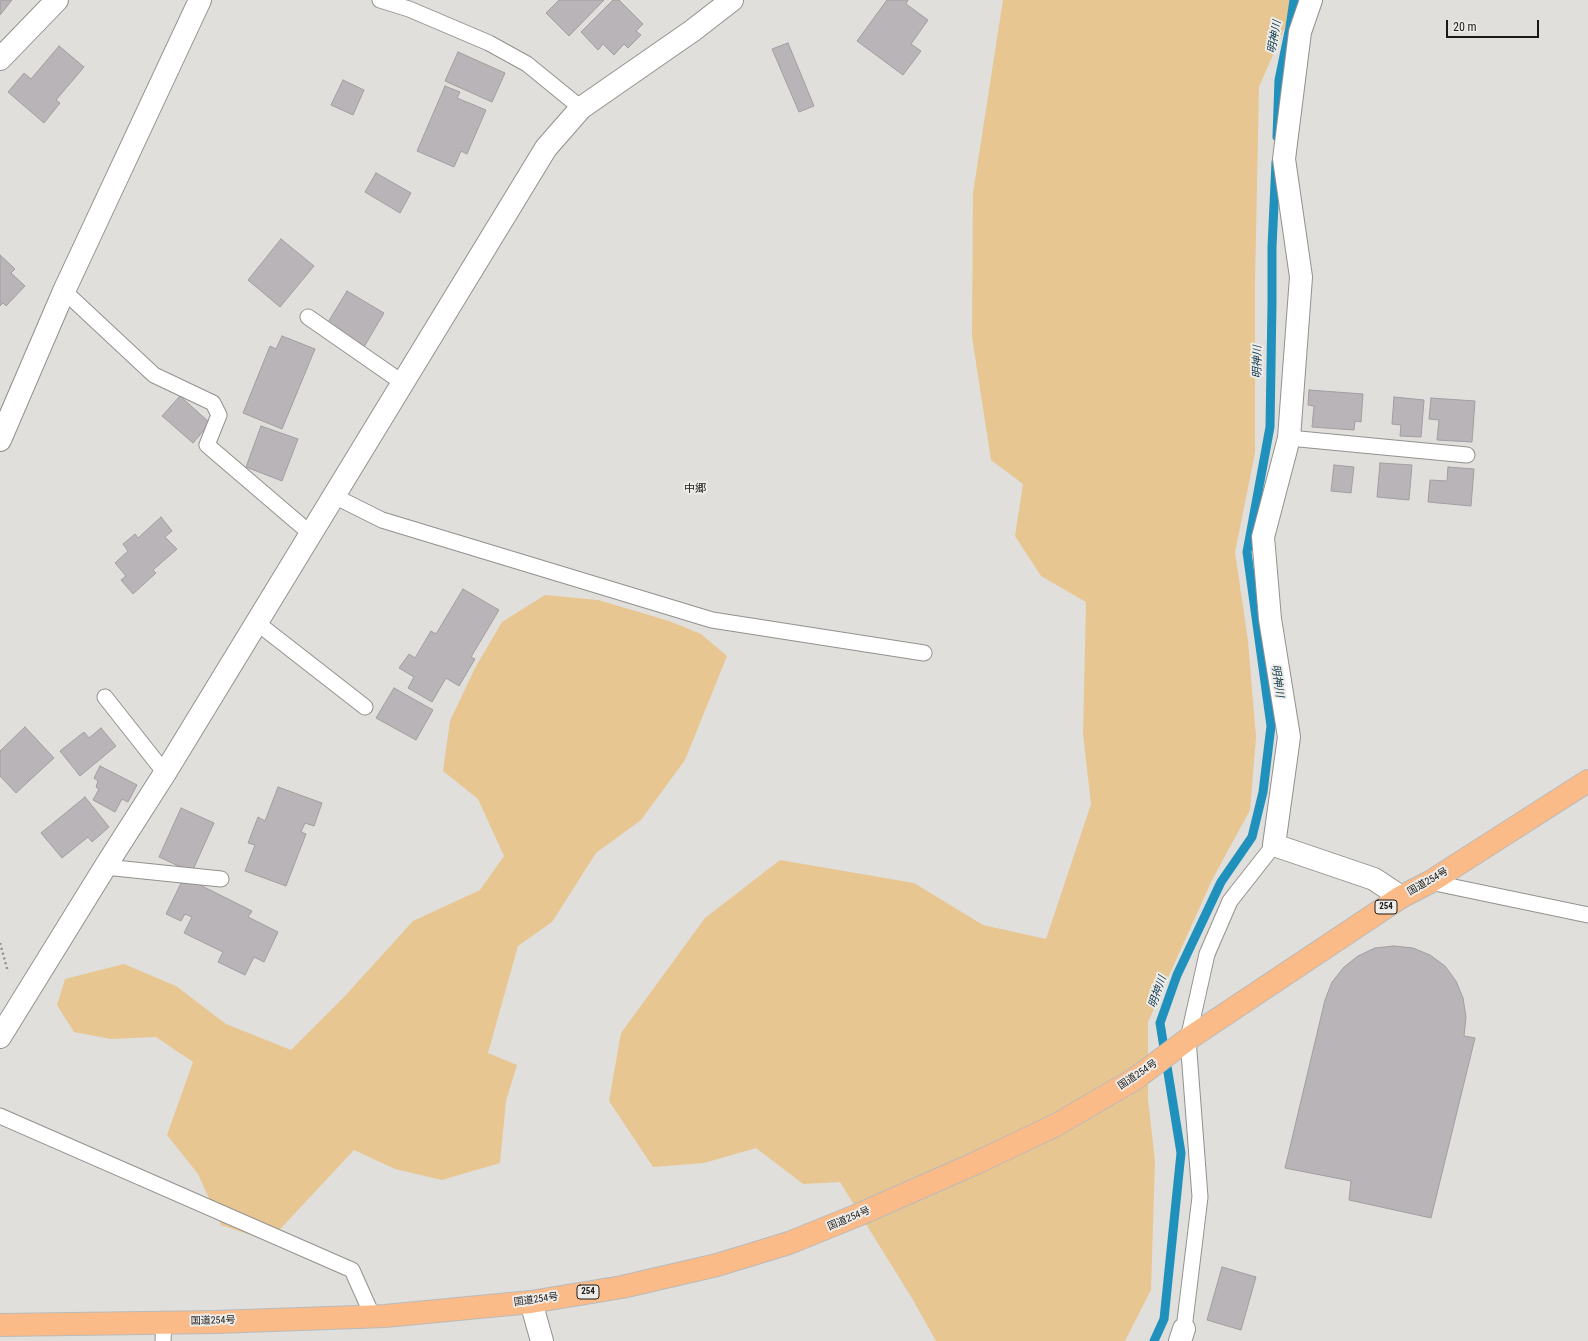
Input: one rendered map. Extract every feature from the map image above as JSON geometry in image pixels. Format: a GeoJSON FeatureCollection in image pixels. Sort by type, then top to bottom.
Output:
{"type":"FeatureCollection","features":[{"type":"Feature","properties":{"kind":"highway","name":"国道254号"},"geometry":{"type":"LineString","coordinates":[[0,1325],[164,1332],[372,1317],[531,1302],[622,1287],[717,1266],[790,1243],[976,1163],[1056,1125],[1135,1079],[1188,1039],[1401,898],[1430,882],[1588,781]]}},
{"type":"Feature","properties":{"kind":"street"},"geometry":{"type":"LineString","coordinates":[[0,59],[56,0]]}},
{"type":"Feature","properties":{"kind":"street"},"geometry":{"type":"LineString","coordinates":[[0,440],[64,291],[200,0]]}},
{"type":"Feature","properties":{"kind":"street"},"geometry":{"type":"LineString","coordinates":[[0,1037],[165,773],[546,148],[581,108],[692,31],[732,0]]}},
{"type":"Feature","properties":{"kind":"street"},"geometry":{"type":"LineString","coordinates":[[1311,0],[1300,32],[1284,159],[1301,277],[1290,438],[1263,537],[1270,619],[1289,737],[1274,845],[1374,879],[1401,898]]}},
{"type":"Feature","properties":{"kind":"street"},"geometry":{"type":"LineString","coordinates":[[531,1302],[541,1341]]}},
{"type":"Feature","properties":{"kind":"lane"},"geometry":{"type":"LineString","coordinates":[[380,0],[409,9],[489,43],[527,64],[581,108]]}},
{"type":"Feature","properties":{"kind":"lane"},"geometry":{"type":"LineString","coordinates":[[64,291],[154,375],[213,403],[219,415],[207,445],[311,534]]}},
{"type":"Feature","properties":{"kind":"lane"},"geometry":{"type":"LineString","coordinates":[[308,317],[403,383]]}},
{"type":"Feature","properties":{"kind":"lane"},"geometry":{"type":"LineString","coordinates":[[1290,438],[1467,455]]}},
{"type":"Feature","properties":{"kind":"lane"},"geometry":{"type":"LineString","coordinates":[[334,496],[382,520],[712,620],[924,653]]}},
{"type":"Feature","properties":{"kind":"lane"},"geometry":{"type":"LineString","coordinates":[[256,622],[364,707]]}},
{"type":"Feature","properties":{"kind":"lane"},"geometry":{"type":"LineString","coordinates":[[104,697],[165,773]]}},
{"type":"Feature","properties":{"kind":"lane"},"geometry":{"type":"LineString","coordinates":[[1182,1335],[1200,1197],[1188,1039],[1207,954],[1230,901],[1274,845]]}},
{"type":"Feature","properties":{"kind":"lane"},"geometry":{"type":"LineString","coordinates":[[105,867],[221,879]]}},
{"type":"Feature","properties":{"kind":"lane"},"geometry":{"type":"LineString","coordinates":[[1430,882],[1588,915]]}},
{"type":"Feature","properties":{"kind":"lane"},"geometry":{"type":"LineString","coordinates":[[0,1116],[352,1270],[372,1317]]}},
{"type":"Feature","properties":{"kind":"shaded area"},"geometry":{"type":"Polygon","coordinates":[[[1003,0],[1297,0],[1259,87],[1255,283],[1255,453],[1235,552],[1248,641],[1256,737],[1250,810],[1212,880],[1148,1022],[1148,1099],[1155,1161],[1151,1290],[1125,1341],[936,1341],[913,1300],[840,1182],[803,1184],[756,1148],[704,1163],[653,1167],[609,1101],[621,1033],[705,918],[780,860],[914,883],[983,925],[1046,939],[1091,804],[1083,734],[1086,602],[1041,576],[1015,536],[1023,484],[991,460],[972,337],[973,193],[1003,0]]]}},
{"type":"Feature","properties":{"kind":"shaded area"},"geometry":{"type":"Polygon","coordinates":[[[545,595],[598,600],[669,621],[701,634],[727,656],[685,760],[641,820],[596,853],[552,922],[518,946],[488,1053],[517,1065],[506,1101],[500,1163],[442,1180],[395,1169],[354,1150],[269,1241],[221,1225],[198,1174],[167,1135],[193,1062],[156,1037],[111,1039],[74,1032],[57,1005],[65,979],[124,964],[176,986],[226,1024],[291,1050],[344,997],[413,921],[480,890],[504,856],[478,799],[443,771],[450,721],[475,668],[502,622],[545,595]]]}},
{"type":"Feature","properties":{"kind":"building"},"geometry":{"type":"Polygon","coordinates":[[[0,0],[12,0],[0,15],[0,0]]]}},
{"type":"Feature","properties":{"kind":"building"},"geometry":{"type":"Polygon","coordinates":[[[559,0],[604,0],[569,36],[546,13],[559,0]]]}},
{"type":"Feature","properties":{"kind":"building"},"geometry":{"type":"Polygon","coordinates":[[[613,0],[619,0],[643,24],[636,31],[641,35],[628,48],[624,44],[614,55],[603,44],[598,50],[581,32],[613,0]]]}},
{"type":"Feature","properties":{"kind":"building"},"geometry":{"type":"Polygon","coordinates":[[[887,0],[908,0],[906,4],[928,20],[911,44],[921,51],[903,75],[857,41],[887,0]]]}},
{"type":"Feature","properties":{"kind":"building"},"geometry":{"type":"Polygon","coordinates":[[[788,43],[814,106],[799,112],[772,49],[788,43]]]}},
{"type":"Feature","properties":{"kind":"building"},"geometry":{"type":"Polygon","coordinates":[[[59,46],[84,67],[56,100],[60,103],[44,123],[8,92],[24,73],[31,79],[59,46]]]}},
{"type":"Feature","properties":{"kind":"building"},"geometry":{"type":"Polygon","coordinates":[[[458,52],[505,73],[492,102],[445,81],[458,52]]]}},
{"type":"Feature","properties":{"kind":"building"},"geometry":{"type":"Polygon","coordinates":[[[343,80],[364,90],[353,115],[331,105],[343,80]]]}},
{"type":"Feature","properties":{"kind":"building"},"geometry":{"type":"Polygon","coordinates":[[[445,86],[460,92],[457,98],[486,110],[467,154],[461,151],[454,167],[417,151],[445,86]]]}},
{"type":"Feature","properties":{"kind":"building"},"geometry":{"type":"Polygon","coordinates":[[[376,173],[411,193],[400,213],[365,192],[376,173]]]}},
{"type":"Feature","properties":{"kind":"building"},"geometry":{"type":"Polygon","coordinates":[[[281,239],[314,266],[280,307],[248,280],[281,239]]]}},
{"type":"Feature","properties":{"kind":"building"},"geometry":{"type":"Polygon","coordinates":[[[0,255],[15,269],[11,273],[25,286],[6,306],[3,303],[0,306],[0,255]]]}},
{"type":"Feature","properties":{"kind":"building"},"geometry":{"type":"Polygon","coordinates":[[[347,291],[384,313],[364,347],[327,324],[347,291]]]}},
{"type":"Feature","properties":{"kind":"building"},"geometry":{"type":"Polygon","coordinates":[[[282,336],[315,349],[282,429],[243,413],[270,346],[276,349],[282,336]]]}},
{"type":"Feature","properties":{"kind":"building"},"geometry":{"type":"Polygon","coordinates":[[[1309,390],[1363,394],[1361,422],[1355,421],[1354,430],[1312,427],[1314,406],[1308,405],[1309,390]]]}},
{"type":"Feature","properties":{"kind":"building"},"geometry":{"type":"Polygon","coordinates":[[[180,396],[210,423],[193,443],[162,416],[180,396]]]}},
{"type":"Feature","properties":{"kind":"building"},"geometry":{"type":"Polygon","coordinates":[[[1394,397],[1424,400],[1421,437],[1400,436],[1401,425],[1392,424],[1394,397]]]}},
{"type":"Feature","properties":{"kind":"building"},"geometry":{"type":"Polygon","coordinates":[[[1431,398],[1475,401],[1472,442],[1437,440],[1439,420],[1429,419],[1431,398]]]}},
{"type":"Feature","properties":{"kind":"building"},"geometry":{"type":"Polygon","coordinates":[[[261,426],[298,439],[282,481],[246,467],[261,426]]]}},
{"type":"Feature","properties":{"kind":"building"},"geometry":{"type":"Polygon","coordinates":[[[1380,463],[1412,465],[1409,500],[1377,497],[1380,463]]]}},
{"type":"Feature","properties":{"kind":"building"},"geometry":{"type":"Polygon","coordinates":[[[1334,465],[1354,467],[1351,493],[1331,491],[1334,465]]]}},
{"type":"Feature","properties":{"kind":"building"},"geometry":{"type":"Polygon","coordinates":[[[1448,467],[1474,469],[1471,506],[1428,502],[1430,480],[1447,481],[1448,467]]]}},
{"type":"Feature","properties":{"kind":"building"},"geometry":{"type":"Polygon","coordinates":[[[161,517],[172,531],[165,537],[177,549],[153,570],[156,573],[133,594],[121,580],[126,576],[115,563],[128,551],[123,544],[135,534],[138,538],[161,517]]]}},
{"type":"Feature","properties":{"kind":"building"},"geometry":{"type":"Polygon","coordinates":[[[463,589],[499,610],[471,657],[475,659],[459,686],[446,678],[432,702],[408,688],[414,677],[399,668],[409,654],[415,658],[431,631],[436,634],[463,589]]]}},
{"type":"Feature","properties":{"kind":"building"},"geometry":{"type":"Polygon","coordinates":[[[394,688],[433,710],[416,740],[376,718],[394,688]]]}},
{"type":"Feature","properties":{"kind":"building"},"geometry":{"type":"Polygon","coordinates":[[[25,727],[54,758],[16,793],[0,776],[0,751],[25,727]]]}},
{"type":"Feature","properties":{"kind":"building"},"geometry":{"type":"Polygon","coordinates":[[[101,728],[116,746],[80,776],[60,751],[84,732],[89,738],[101,728]]]}},
{"type":"Feature","properties":{"kind":"building"},"geometry":{"type":"Polygon","coordinates":[[[100,766],[137,785],[128,802],[122,799],[115,812],[93,800],[99,789],[96,787],[98,781],[94,778],[100,766]]]}},
{"type":"Feature","properties":{"kind":"building"},"geometry":{"type":"Polygon","coordinates":[[[278,787],[322,803],[314,826],[305,823],[301,832],[306,834],[286,886],[245,871],[255,845],[248,843],[258,817],[265,821],[278,787]]]}},
{"type":"Feature","properties":{"kind":"building"},"geometry":{"type":"Polygon","coordinates":[[[85,797],[109,827],[92,842],[88,837],[62,858],[41,833],[85,797]]]}},
{"type":"Feature","properties":{"kind":"building"},"geometry":{"type":"Polygon","coordinates":[[[181,808],[214,823],[192,872],[159,857],[181,808]]]}},
{"type":"Feature","properties":{"kind":"building"},"geometry":{"type":"Polygon","coordinates":[[[184,877],[252,911],[248,917],[278,932],[264,962],[254,957],[245,975],[218,962],[223,952],[184,933],[192,917],[185,914],[181,921],[166,914],[184,877]]]}},
{"type":"Feature","properties":{"kind":"building"},"geometry":{"type":"Polygon","coordinates":[[[1394,946],[1413,948],[1430,955],[1445,966],[1456,981],[1463,998],[1466,1017],[1464,1036],[1475,1038],[1431,1218],[1349,1200],[1351,1181],[1285,1168],[1325,1000],[1332,982],[1344,967],[1358,956],[1375,948],[1394,946]]]}},
{"type":"Feature","properties":{"kind":"building"},"geometry":{"type":"Polygon","coordinates":[[[1222,1267],[1256,1277],[1241,1330],[1207,1320],[1222,1267]]]}},
{"type":"Feature","properties":{"kind":"waterway","name":"明神川"},"geometry":{"type":"LineString","coordinates":[[1277,137],[1279,80],[1294,0]]}},
{"type":"Feature","properties":{"kind":"waterway","name":"明神川"},"geometry":{"type":"LineString","coordinates":[[1154,1341],[1164,1319],[1181,1153],[1160,1023],[1177,975],[1221,882],[1252,837],[1263,792],[1271,726],[1247,552],[1270,427],[1272,247],[1276,162]]}},
{"type":"Feature","properties":{"kind":"district","name":"中郷"},"geometry":{"type":"Point","coordinates":[695,489]}}]}
